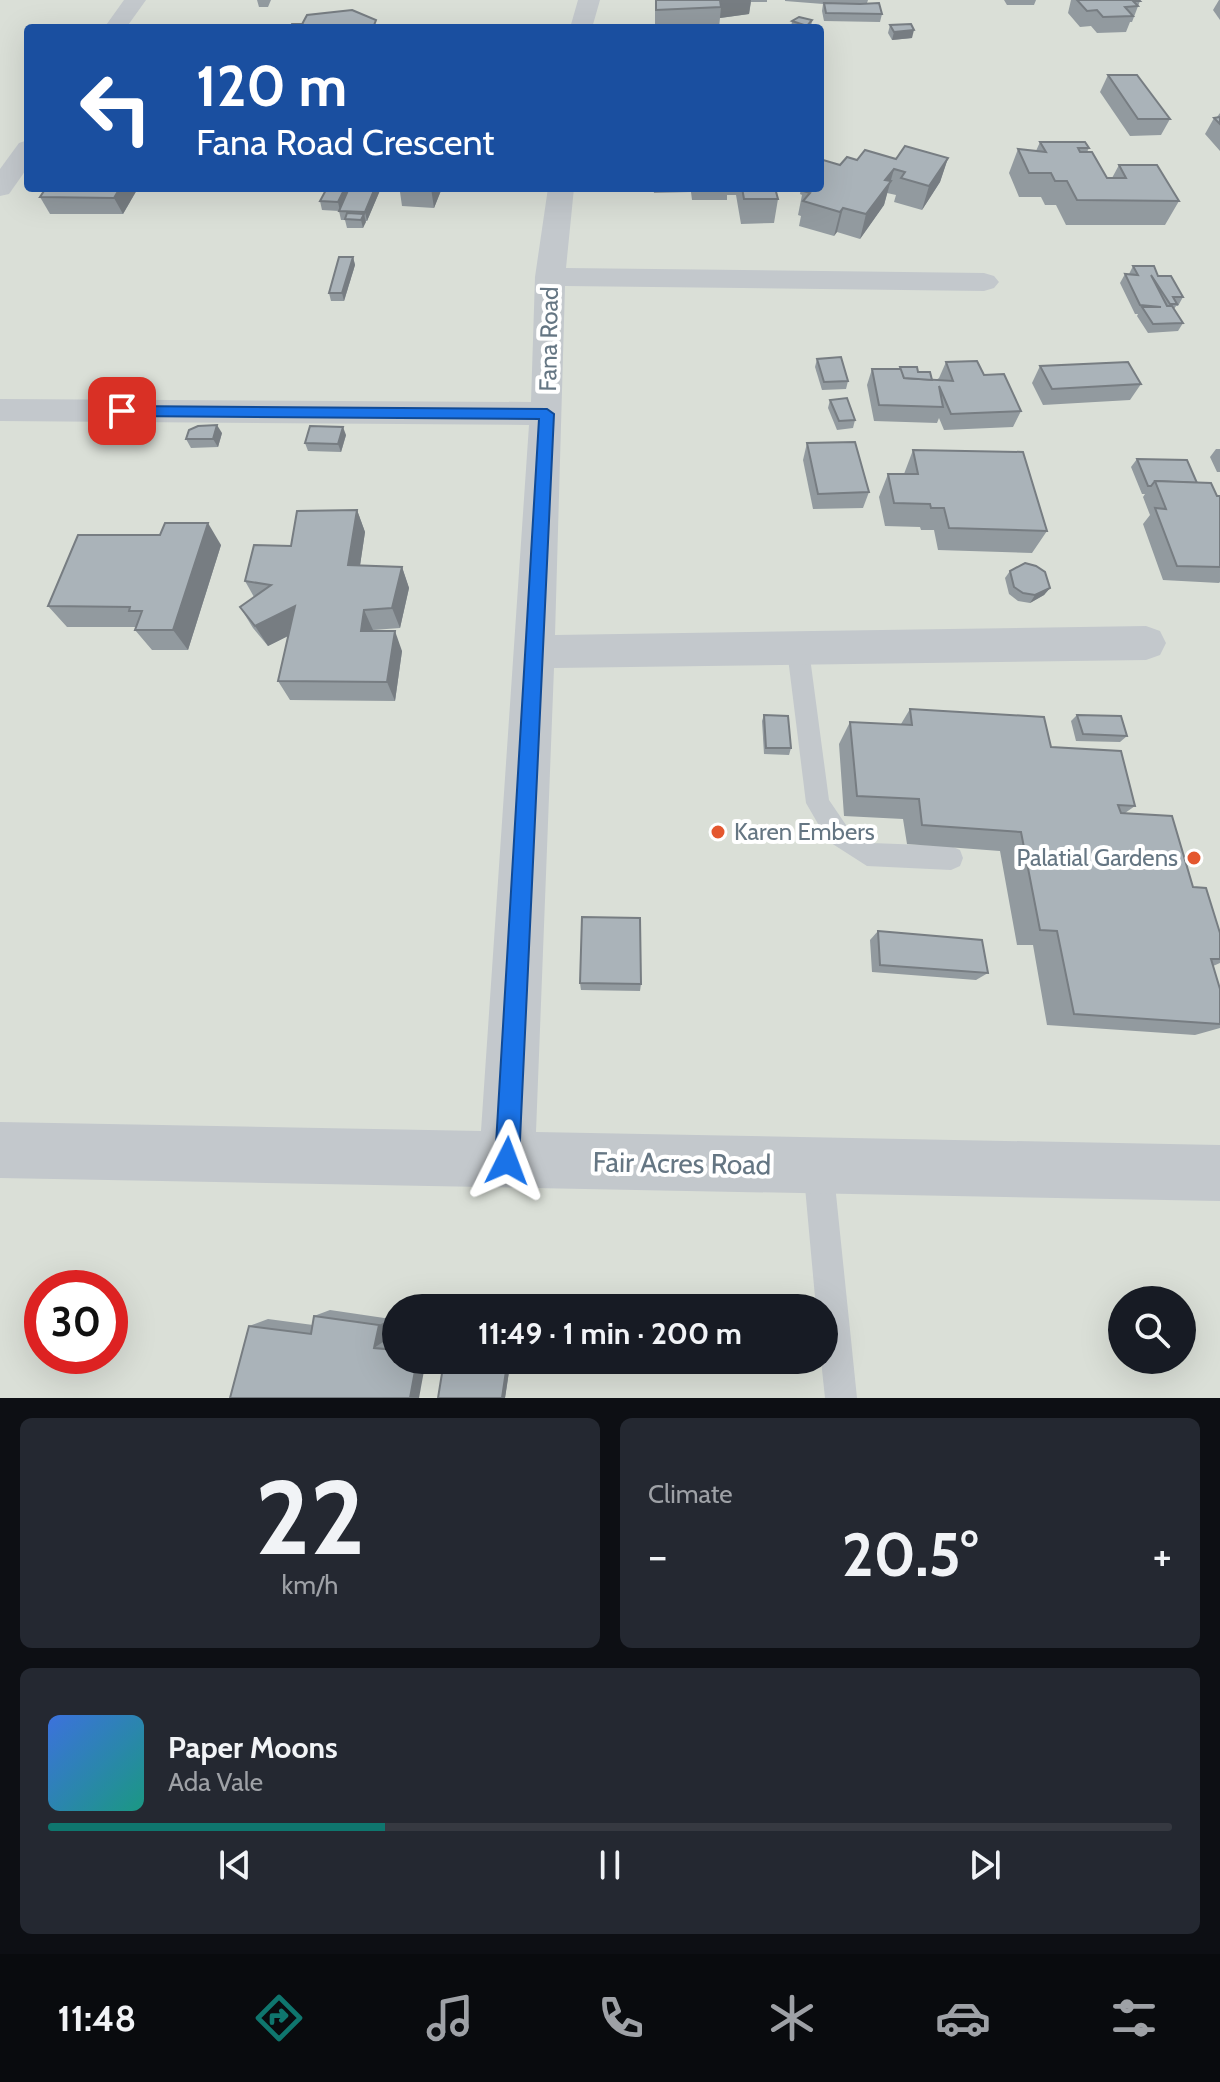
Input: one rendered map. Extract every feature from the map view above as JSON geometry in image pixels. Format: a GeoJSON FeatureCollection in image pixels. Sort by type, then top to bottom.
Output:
{"type":"FeatureCollection","features":[{"type":"Feature","properties":{"kind":"street"},"geometry":{"type":"LineString","coordinates":[[118,24],[135,0]]}},
{"type":"Feature","properties":{"kind":"street"},"geometry":{"type":"LineString","coordinates":[[582,24],[589,0]]}},
{"type":"Feature","properties":{"kind":"street"},"geometry":{"type":"LineString","coordinates":[[0,188],[24,154]]}},
{"type":"Feature","properties":{"kind":"street","name":"Fana Road"},"geometry":{"type":"LineString","coordinates":[[507,1161],[547,414],[550,277],[561,192]]}},
{"type":"Feature","properties":{"kind":"street"},"geometry":{"type":"LineString","coordinates":[[550,277],[984,282]]}},
{"type":"Feature","properties":{"kind":"street"},"geometry":{"type":"LineString","coordinates":[[0,410],[547,414]]}},
{"type":"Feature","properties":{"kind":"street"},"geometry":{"type":"LineString","coordinates":[[533,652],[1146,643]]}},
{"type":"Feature","properties":{"kind":"street","name":"Fair Acres Road"},"geometry":{"type":"LineString","coordinates":[[0,1150],[1220,1173]]}},
{"type":"Feature","properties":{"kind":"lane"},"geometry":{"type":"LineString","coordinates":[[798,650],[818,803],[837,833],[867,854],[951,858]]}},
{"type":"Feature","properties":{"kind":"lane"},"geometry":{"type":"LineString","coordinates":[[818,1164],[841,1398]]}},
{"type":"Feature","properties":{"kind":"shaded area"},"geometry":{"type":"Polygon","coordinates":[[[0,0],[1220,0],[1220,1398],[0,1398],[0,0]]]}},
{"type":"Feature","properties":{"kind":"building"},"geometry":{"type":"Polygon","coordinates":[[[656,0],[720,0],[721,7],[656,10],[656,0]]]}},
{"type":"Feature","properties":{"kind":"building"},"geometry":{"type":"Polygon","coordinates":[[[1077,0],[1140,1],[1133,1],[1138,6],[1125,7],[1133,16],[1103,17],[1097,10],[1087,11],[1077,0]]]}},
{"type":"Feature","properties":{"kind":"building"},"geometry":{"type":"Polygon","coordinates":[[[824,3],[879,3],[882,14],[826,13],[824,3]]]}},
{"type":"Feature","properties":{"kind":"building"},"geometry":{"type":"Polygon","coordinates":[[[352,10],[376,20],[374,24],[302,24],[307,15],[352,10]]]}},
{"type":"Feature","properties":{"kind":"building"},"geometry":{"type":"Polygon","coordinates":[[[799,17],[812,20],[809,24],[792,21],[799,17]]]}},
{"type":"Feature","properties":{"kind":"building"},"geometry":{"type":"Polygon","coordinates":[[[911,24],[914,30],[894,32],[890,25],[911,24]]]}},
{"type":"Feature","properties":{"kind":"building"},"geometry":{"type":"Polygon","coordinates":[[[1108,75],[1137,75],[1170,119],[1138,119],[1108,75]]]}},
{"type":"Feature","properties":{"kind":"building"},"geometry":{"type":"Polygon","coordinates":[[[1040,142],[1085,142],[1089,148],[1078,148],[1080,152],[1092,152],[1107,178],[1126,178],[1119,165],[1157,165],[1179,201],[1077,200],[1067,181],[1055,181],[1051,173],[1029,173],[1018,149],[1046,152],[1040,142]]]}},
{"type":"Feature","properties":{"kind":"building"},"geometry":{"type":"Polygon","coordinates":[[[905,146],[948,158],[929,186],[901,178],[905,172],[894,169],[885,180],[891,181],[866,214],[843,208],[840,212],[803,201],[810,193],[806,192],[824,192],[824,160],[840,165],[847,157],[857,160],[865,150],[896,159],[905,146]]]}},
{"type":"Feature","properties":{"kind":"building"},"geometry":{"type":"Polygon","coordinates":[[[43,192],[118,192],[114,198],[40,197],[43,192]]]}},
{"type":"Feature","properties":{"kind":"building"},"geometry":{"type":"Polygon","coordinates":[[[325,192],[343,192],[338,202],[320,201],[325,192]]]}},
{"type":"Feature","properties":{"kind":"building"},"geometry":{"type":"Polygon","coordinates":[[[347,192],[373,192],[365,212],[339,211],[347,192]]]}},
{"type":"Feature","properties":{"kind":"building"},"geometry":{"type":"Polygon","coordinates":[[[743,192],[776,192],[778,199],[744,199],[743,192]]]}},
{"type":"Feature","properties":{"kind":"building"},"geometry":{"type":"Polygon","coordinates":[[[347,213],[364,214],[361,220],[345,219],[347,213]]]}},
{"type":"Feature","properties":{"kind":"building"},"geometry":{"type":"Polygon","coordinates":[[[339,257],[353,257],[342,293],[329,293],[339,257]]]}},
{"type":"Feature","properties":{"kind":"building"},"geometry":{"type":"Polygon","coordinates":[[[1133,266],[1154,266],[1158,276],[1171,276],[1183,297],[1173,297],[1177,304],[1170,304],[1151,275],[1167,306],[1172,306],[1183,323],[1153,324],[1142,307],[1161,307],[1140,305],[1125,274],[1138,275],[1133,266]]]}},
{"type":"Feature","properties":{"kind":"building"},"geometry":{"type":"Polygon","coordinates":[[[841,357],[848,381],[824,382],[817,359],[841,357]]]}},
{"type":"Feature","properties":{"kind":"building"},"geometry":{"type":"Polygon","coordinates":[[[977,361],[984,375],[1004,374],[1021,411],[951,414],[939,386],[943,407],[879,405],[872,369],[902,369],[904,378],[953,381],[946,362],[977,361]]]}},
{"type":"Feature","properties":{"kind":"building"},"geometry":{"type":"Polygon","coordinates":[[[1128,362],[1141,384],[1052,389],[1040,366],[1128,362]]]}},
{"type":"Feature","properties":{"kind":"building"},"geometry":{"type":"Polygon","coordinates":[[[900,367],[917,367],[918,372],[930,372],[932,380],[904,378],[900,367]]]}},
{"type":"Feature","properties":{"kind":"building"},"geometry":{"type":"Polygon","coordinates":[[[847,398],[855,420],[839,421],[830,400],[847,398]]]}},
{"type":"Feature","properties":{"kind":"building"},"geometry":{"type":"Polygon","coordinates":[[[217,425],[213,439],[186,439],[189,430],[217,425]]]}},
{"type":"Feature","properties":{"kind":"building"},"geometry":{"type":"Polygon","coordinates":[[[310,426],[343,427],[338,444],[305,443],[310,426]]]}},
{"type":"Feature","properties":{"kind":"building"},"geometry":{"type":"Polygon","coordinates":[[[855,442],[869,492],[818,494],[807,443],[855,442]]]}},
{"type":"Feature","properties":{"kind":"building"},"geometry":{"type":"Polygon","coordinates":[[[913,450],[1023,452],[1047,531],[949,528],[944,508],[931,508],[930,504],[894,503],[888,474],[918,474],[913,450]]]}},
{"type":"Feature","properties":{"kind":"building"},"geometry":{"type":"Polygon","coordinates":[[[1137,459],[1187,460],[1197,483],[1155,481],[1148,486],[1137,459]]]}},
{"type":"Feature","properties":{"kind":"building"},"geometry":{"type":"Polygon","coordinates":[[[1155,481],[1211,483],[1217,496],[1220,496],[1220,567],[1177,566],[1155,508],[1166,509],[1155,481]]]}},
{"type":"Feature","properties":{"kind":"building"},"geometry":{"type":"Polygon","coordinates":[[[357,510],[348,565],[402,567],[392,608],[364,610],[361,631],[395,631],[387,682],[278,681],[295,606],[255,626],[240,607],[271,585],[245,581],[254,545],[291,546],[297,511],[357,510]]]}},
{"type":"Feature","properties":{"kind":"building"},"geometry":{"type":"Polygon","coordinates":[[[165,523],[208,523],[173,630],[135,630],[142,611],[129,611],[130,607],[48,606],[78,535],[160,535],[165,523]]]}},
{"type":"Feature","properties":{"kind":"building"},"geometry":{"type":"Polygon","coordinates":[[[1025,563],[1045,572],[1050,588],[1035,595],[1023,593],[1014,587],[1010,571],[1025,563]]]}},
{"type":"Feature","properties":{"kind":"building"},"geometry":{"type":"Polygon","coordinates":[[[910,709],[1044,717],[1051,747],[1121,751],[1135,806],[1118,805],[1121,813],[1172,816],[1193,887],[1206,888],[1220,933],[1220,959],[1211,959],[1220,989],[1220,1024],[1074,1014],[1057,931],[1040,930],[1021,832],[922,825],[919,799],[857,796],[850,722],[912,725],[910,709]]]}},
{"type":"Feature","properties":{"kind":"building"},"geometry":{"type":"Polygon","coordinates":[[[764,715],[788,716],[791,748],[766,748],[764,715]]]}},
{"type":"Feature","properties":{"kind":"building"},"geometry":{"type":"Polygon","coordinates":[[[1077,715],[1121,716],[1127,736],[1083,734],[1077,715]]]}},
{"type":"Feature","properties":{"kind":"building"},"geometry":{"type":"Polygon","coordinates":[[[582,917],[640,918],[641,984],[580,983],[582,917]]]}},
{"type":"Feature","properties":{"kind":"building"},"geometry":{"type":"Polygon","coordinates":[[[878,931],[982,940],[988,973],[880,965],[878,931]]]}},
{"type":"Feature","properties":{"kind":"building"},"geometry":{"type":"Polygon","coordinates":[[[314,1316],[379,1325],[374,1348],[382,1349],[382,1374],[414,1374],[410,1398],[230,1398],[249,1326],[311,1334],[314,1316]]]}},
{"type":"Feature","properties":{"kind":"building"},"geometry":{"type":"Polygon","coordinates":[[[442,1374],[506,1374],[502,1398],[438,1398],[442,1374]]]}},
{"type":"Feature","properties":{"kind":"place","name":"Karen Embers"},"geometry":{"type":"Point","coordinates":[718,832]}},
{"type":"Feature","properties":{"kind":"place","name":"Palatial Gardens"},"geometry":{"type":"Point","coordinates":[1194,858]}},
{"type":"Feature","properties":{"kind":"route"},"geometry":{"type":"LineString","coordinates":[[122,411],[547,414],[507,1161]]}}]}
